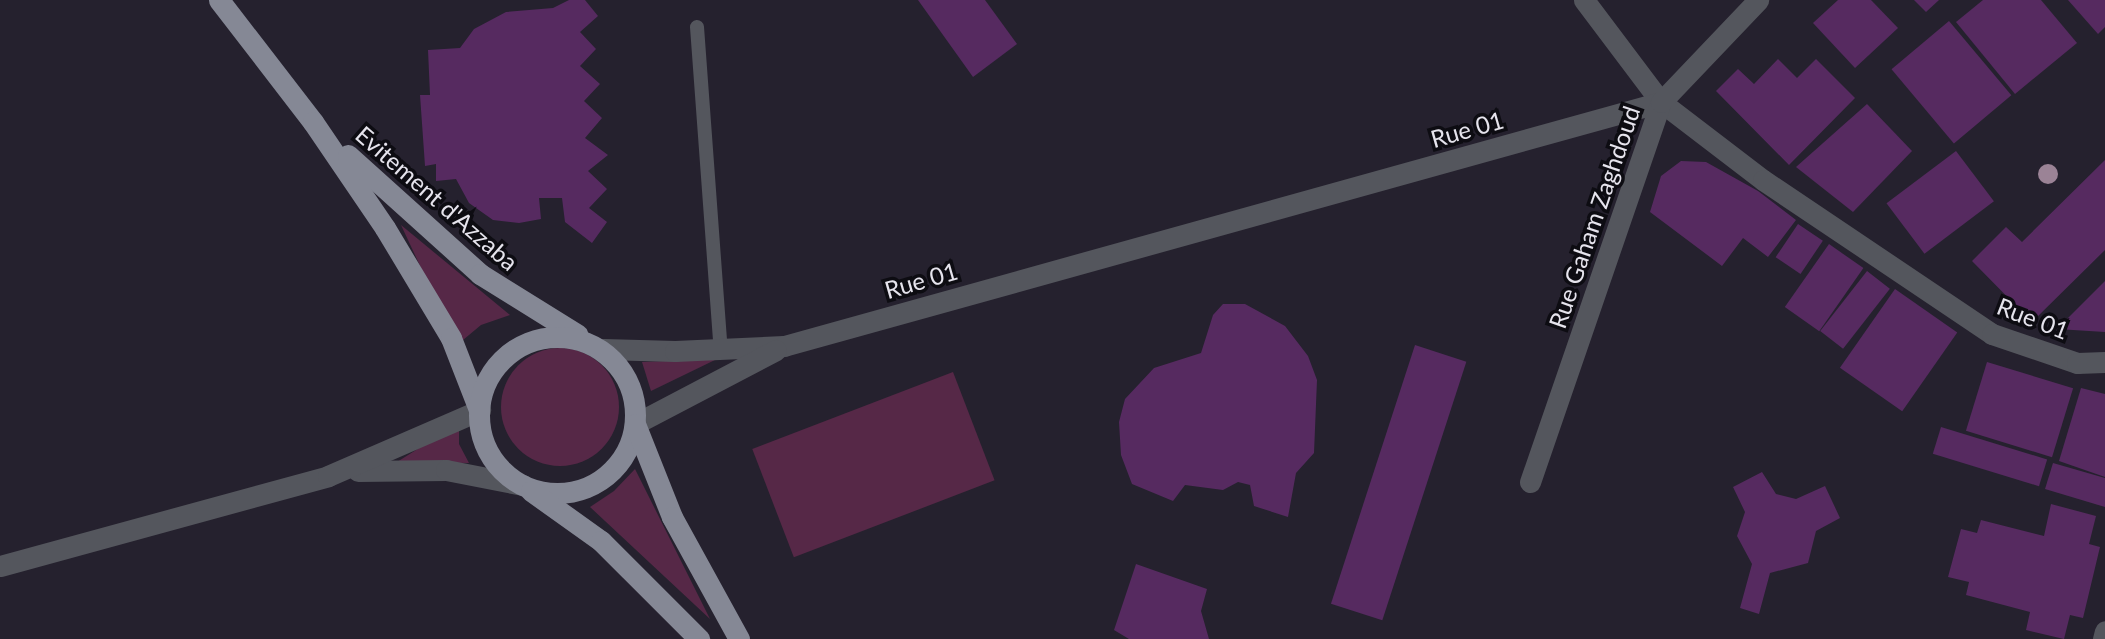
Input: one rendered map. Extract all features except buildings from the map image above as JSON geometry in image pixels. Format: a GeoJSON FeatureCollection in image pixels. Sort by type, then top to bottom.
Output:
{"type":"FeatureCollection","features":[{"type":"Feature","properties":{"kind":"main road","name":"Evitement d'Azzaba"},"geometry":{"type":"LineString","coordinates":[[219,0],[313,122],[419,282],[451,338],[480,410]]}},
{"type":"Feature","properties":{"kind":"main road","name":"Evitement d'Azzaba"},"geometry":{"type":"LineString","coordinates":[[313,122],[480,274],[507,295],[603,349]]}},
{"type":"Feature","properties":{"kind":"main road"},"geometry":{"type":"LineString","coordinates":[[699,639],[601,541],[523,485],[494,460],[482,437],[480,410],[490,375],[522,345],[563,336],[603,349],[632,390],[635,424],[672,517],[739,639]]}},
{"type":"Feature","properties":{"kind":"main road"},"geometry":{"type":"LineString","coordinates":[[523,485],[565,493],[596,483],[620,462],[635,424]]}},
{"type":"Feature","properties":{"kind":"street"},"geometry":{"type":"LineString","coordinates":[[1584,0],[1661,102]]}},
{"type":"Feature","properties":{"kind":"street","name":"Rue Gaham Zaghdoud"},"geometry":{"type":"LineString","coordinates":[[1530,482],[1661,102],[1758,0]]}},
{"type":"Feature","properties":{"kind":"street","name":"Rue 01"},"geometry":{"type":"LineString","coordinates":[[784,346],[1661,102],[1763,180],[1992,334],[2077,363],[2105,362]]}},
{"type":"Feature","properties":{"kind":"street"},"geometry":{"type":"LineString","coordinates":[[603,349],[721,350],[784,346]]}},
{"type":"Feature","properties":{"kind":"street"},"geometry":{"type":"LineString","coordinates":[[635,424],[784,346]]}},
{"type":"Feature","properties":{"kind":"street"},"geometry":{"type":"LineString","coordinates":[[328,476],[480,410]]}},
{"type":"Feature","properties":{"kind":"street"},"geometry":{"type":"LineString","coordinates":[[0,566],[328,476],[368,470],[446,470],[523,485]]}},
{"type":"Feature","properties":{"kind":"street"},"geometry":{"type":"LineString","coordinates":[[2103,639],[2105,631]]}},
{"type":"Feature","properties":{"kind":"lane"},"geometry":{"type":"LineString","coordinates":[[697,27],[721,350]]}},
{"type":"Feature","properties":{"kind":"shaded area"},"geometry":{"type":"Polygon","coordinates":[[[401,225],[510,315],[481,325],[457,345],[401,225]]]}},
{"type":"Feature","properties":{"kind":"shaded area"},"geometry":{"type":"Polygon","coordinates":[[[560,348],[593,358],[609,374],[619,407],[609,440],[593,456],[560,466],[527,456],[511,440],[501,407],[511,374],[527,358],[560,348]]]}},
{"type":"Feature","properties":{"kind":"shaded area"},"geometry":{"type":"Polygon","coordinates":[[[717,359],[651,391],[642,362],[717,359]]]}},
{"type":"Feature","properties":{"kind":"shaded area"},"geometry":{"type":"Polygon","coordinates":[[[953,372],[995,480],[794,557],[752,449],[953,372]]]}},
{"type":"Feature","properties":{"kind":"shaded area"},"geometry":{"type":"Polygon","coordinates":[[[459,423],[459,444],[469,463],[397,462],[459,423]]]}},
{"type":"Feature","properties":{"kind":"shaded area"},"geometry":{"type":"Polygon","coordinates":[[[635,469],[710,619],[590,507],[614,491],[635,469]]]}}]}
